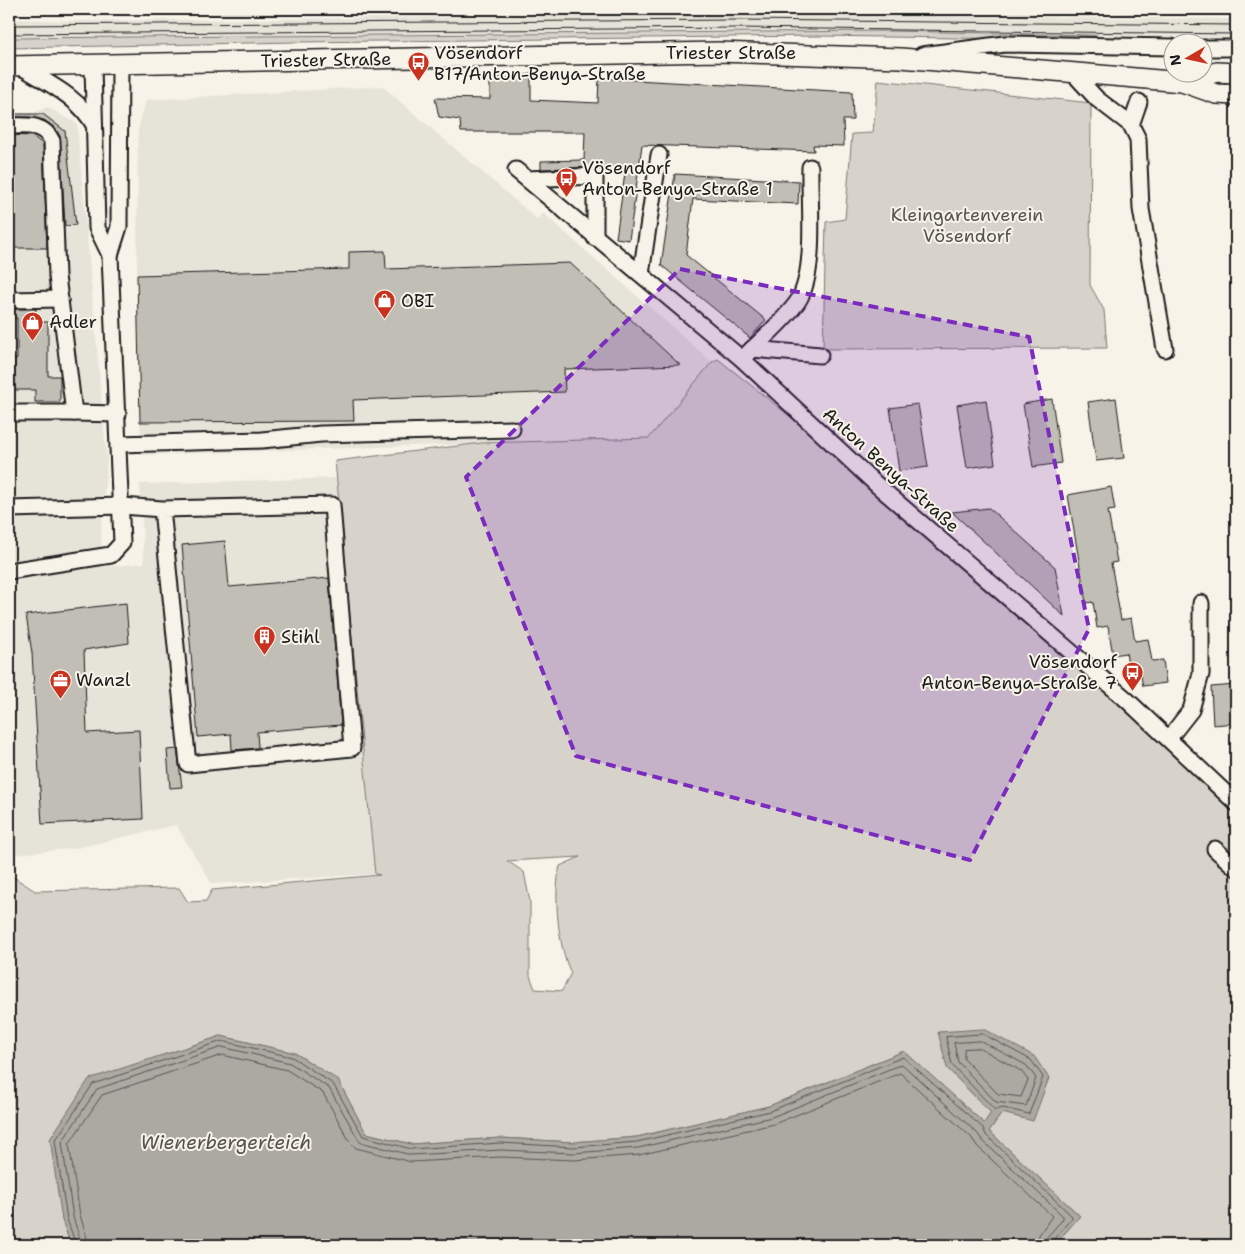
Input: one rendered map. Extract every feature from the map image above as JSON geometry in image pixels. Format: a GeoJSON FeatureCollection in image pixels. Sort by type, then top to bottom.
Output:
{"type":"FeatureCollection","features":[{"type":"Feature","properties":{"kind":"main road","name":"Triester Straße"},"geometry":{"type":"LineString","coordinates":[[14,66],[718,52],[901,58],[1162,81]]}},
{"type":"Feature","properties":{"kind":"main road","name":"Triester Straße"},"geometry":{"type":"LineString","coordinates":[[1212,73],[1236,73]]}},
{"type":"Feature","properties":{"kind":"main road","name":"Triester Straße"},"geometry":{"type":"LineString","coordinates":[[1182,82],[1216,94],[1236,95]]}},
{"type":"Feature","properties":{"kind":"street"},"geometry":{"type":"LineString","coordinates":[[901,58],[1004,44],[1162,47]]}},
{"type":"Feature","properties":{"kind":"street"},"geometry":{"type":"LineString","coordinates":[[1212,48],[1236,48]]}},
{"type":"Feature","properties":{"kind":"street"},"geometry":{"type":"LineString","coordinates":[[9,571],[111,555],[122,543],[120,444],[110,255],[119,227],[120,64]]}},
{"type":"Feature","properties":{"kind":"street"},"geometry":{"type":"LineString","coordinates":[[94,65],[97,228],[110,255]]}},
{"type":"Feature","properties":{"kind":"street"},"geometry":{"type":"LineString","coordinates":[[14,66],[74,100],[86,111],[94,125]]}},
{"type":"Feature","properties":{"kind":"street"},"geometry":{"type":"LineString","coordinates":[[1074,74],[1097,99],[1131,125],[1138,139],[1140,209],[1165,349]]}},
{"type":"Feature","properties":{"kind":"street"},"geometry":{"type":"LineString","coordinates":[[1131,125],[1139,102]]}},
{"type":"Feature","properties":{"kind":"street"},"geometry":{"type":"LineString","coordinates":[[9,126],[34,126],[42,128],[52,141],[57,276],[74,413]]}},
{"type":"Feature","properties":{"kind":"street"},"geometry":{"type":"LineString","coordinates":[[642,274],[659,155]]}},
{"type":"Feature","properties":{"kind":"street"},"geometry":{"type":"LineString","coordinates":[[747,354],[798,302],[806,285],[810,263],[810,168]]}},
{"type":"Feature","properties":{"kind":"street","name":"Anton Benya-Straße"},"geometry":{"type":"LineString","coordinates":[[595,238],[595,176],[521,175],[595,238],[747,354],[878,486],[1169,738],[1236,803]]}},
{"type":"Feature","properties":{"kind":"street"},"geometry":{"type":"LineString","coordinates":[[9,300],[60,299]]}},
{"type":"Feature","properties":{"kind":"street"},"geometry":{"type":"LineString","coordinates":[[747,354],[820,355]]}},
{"type":"Feature","properties":{"kind":"street"},"geometry":{"type":"LineString","coordinates":[[9,412],[118,414]]}},
{"type":"Feature","properties":{"kind":"street"},"geometry":{"type":"LineString","coordinates":[[120,444],[262,440],[321,434],[512,429]]}},
{"type":"Feature","properties":{"kind":"street"},"geometry":{"type":"LineString","coordinates":[[9,509],[122,506],[162,509],[332,505],[352,748],[188,764],[162,509]]}},
{"type":"Feature","properties":{"kind":"street"},"geometry":{"type":"LineString","coordinates":[[1169,738],[1191,710],[1201,674],[1201,603]]}},
{"type":"Feature","properties":{"kind":"street"},"geometry":{"type":"LineString","coordinates":[[1215,849],[1236,868]]}},
{"type":"Feature","properties":{"kind":"highlighted area"},"geometry":{"type":"Polygon","coordinates":[[[680,269],[1029,337],[1089,629],[970,860],[576,756],[466,477],[680,269]]]}},
{"type":"Feature","properties":{"kind":"shaded area"},"geometry":{"type":"Polygon","coordinates":[[[37,9],[1236,9],[1236,16],[741,11],[172,15],[37,12],[37,9]]]}},
{"type":"Feature","properties":{"kind":"shaded area"},"geometry":{"type":"Polygon","coordinates":[[[737,14],[1236,19],[1236,38],[1212,38],[1212,32],[1162,32],[1162,37],[890,31],[9,38],[9,19],[70,21],[737,14]]]}},
{"type":"Feature","properties":{"kind":"shaded area"},"geometry":{"type":"Polygon","coordinates":[[[382,86],[537,219],[543,213],[712,362],[649,438],[141,455],[137,275],[138,130],[146,100],[382,86]]]}},
{"type":"Feature","properties":{"kind":"shaded area"},"geometry":{"type":"Polygon","coordinates":[[[47,107],[77,124],[107,461],[101,532],[102,567],[144,563],[140,484],[337,478],[375,874],[212,884],[176,825],[76,848],[9,855],[9,125],[47,107]]]}},
{"type":"Feature","properties":{"kind":"green space"},"geometry":{"type":"Polygon","coordinates":[[[890,31],[1097,35],[1097,40],[817,36],[296,42],[9,48],[9,38],[890,31]]]}},
{"type":"Feature","properties":{"kind":"green space","name":"Kleingartenverein Vösendorf"},"geometry":{"type":"Polygon","coordinates":[[[878,80],[1091,103],[1090,285],[1104,310],[1107,348],[823,349],[826,222],[845,219],[852,134],[873,133],[878,80]]]}},
{"type":"Feature","properties":{"kind":"green space"},"geometry":{"type":"Polygon","coordinates":[[[718,359],[816,437],[1165,743],[1236,813],[1236,1245],[1054,1245],[1080,1216],[989,1131],[1002,1113],[947,1068],[991,1113],[984,1124],[904,1051],[769,1106],[637,1137],[573,1142],[501,1138],[411,1144],[366,1133],[338,1081],[295,1053],[221,1036],[89,1080],[62,1220],[71,1245],[9,1245],[9,874],[35,891],[179,888],[188,902],[206,901],[212,890],[380,875],[375,874],[335,461],[482,443],[649,438],[712,362],[718,359]],[[580,857],[507,861],[524,872],[530,902],[530,976],[535,989],[562,991],[571,973],[563,949],[558,921],[557,891],[560,866],[580,857]]]}},
{"type":"Feature","properties":{"kind":"water","name":"Wienerbergerteich"},"geometry":{"type":"Polygon","coordinates":[[[983,1029],[1034,1056],[1049,1078],[1033,1121],[1002,1113],[989,1131],[1080,1216],[1054,1245],[71,1245],[62,1220],[50,1139],[89,1079],[221,1036],[295,1053],[338,1080],[366,1133],[411,1144],[501,1138],[573,1142],[637,1137],[769,1106],[904,1051],[984,1123],[991,1113],[947,1068],[938,1032],[983,1029]]]}},
{"type":"Feature","properties":{"kind":"building"},"geometry":{"type":"Polygon","coordinates":[[[531,74],[531,100],[598,103],[599,78],[852,92],[853,120],[843,120],[844,146],[813,145],[814,151],[642,145],[629,240],[616,238],[625,173],[604,173],[600,168],[595,167],[541,169],[541,161],[584,160],[585,132],[461,132],[460,120],[439,117],[435,98],[490,99],[490,77],[510,78],[531,74]]]}},
{"type":"Feature","properties":{"kind":"building"},"geometry":{"type":"Polygon","coordinates":[[[9,114],[43,114],[65,131],[76,225],[65,226],[60,136],[55,128],[44,120],[29,117],[9,117],[9,114]]]}},
{"type":"Feature","properties":{"kind":"building"},"geometry":{"type":"Polygon","coordinates":[[[9,135],[32,136],[43,144],[47,248],[9,248],[9,135]]]}},
{"type":"Feature","properties":{"kind":"building"},"geometry":{"type":"Polygon","coordinates":[[[675,174],[799,181],[798,204],[693,199],[686,255],[766,320],[750,338],[661,265],[675,174]]]}},
{"type":"Feature","properties":{"kind":"building","name":"OBI"},"geometry":{"type":"Polygon","coordinates":[[[385,251],[386,269],[570,263],[680,365],[564,369],[565,392],[353,400],[354,421],[140,422],[137,275],[349,269],[349,252],[385,251]]]}},
{"type":"Feature","properties":{"kind":"building","name":"Adler"},"geometry":{"type":"Polygon","coordinates":[[[9,309],[36,309],[36,322],[48,322],[48,376],[60,376],[60,402],[35,402],[35,390],[9,390],[9,359],[17,359],[17,318],[9,318],[9,309]]]}},
{"type":"Feature","properties":{"kind":"building"},"geometry":{"type":"Polygon","coordinates":[[[1116,398],[1124,458],[1096,461],[1088,402],[1116,398]]]}},
{"type":"Feature","properties":{"kind":"building"},"geometry":{"type":"Polygon","coordinates":[[[1052,399],[1061,463],[1033,467],[1023,404],[1052,399]]]}},
{"type":"Feature","properties":{"kind":"building"},"geometry":{"type":"Polygon","coordinates":[[[986,400],[995,464],[967,468],[957,405],[986,400]]]}},
{"type":"Feature","properties":{"kind":"building"},"geometry":{"type":"Polygon","coordinates":[[[918,404],[928,467],[899,471],[890,408],[918,404]]]}},
{"type":"Feature","properties":{"kind":"building"},"geometry":{"type":"Polygon","coordinates":[[[1111,487],[1115,510],[1108,511],[1117,562],[1111,563],[1121,620],[1131,618],[1135,641],[1148,639],[1152,661],[1163,660],[1166,683],[1143,686],[1139,667],[1129,669],[1126,653],[1113,655],[1108,626],[1097,628],[1093,602],[1086,603],[1068,495],[1111,487]]]}},
{"type":"Feature","properties":{"kind":"building"},"geometry":{"type":"Polygon","coordinates":[[[989,508],[1055,567],[1064,616],[952,512],[989,508]]]}},
{"type":"Feature","properties":{"kind":"building","name":"Stihl"},"geometry":{"type":"Polygon","coordinates":[[[225,541],[229,587],[329,578],[341,725],[257,732],[258,748],[232,750],[231,734],[198,737],[182,545],[225,541]]]}},
{"type":"Feature","properties":{"kind":"building","name":"Wanzl"},"geometry":{"type":"Polygon","coordinates":[[[126,603],[129,643],[84,650],[87,733],[139,730],[143,819],[42,824],[32,653],[26,615],[126,603]]]}},
{"type":"Feature","properties":{"kind":"building"},"geometry":{"type":"Polygon","coordinates":[[[1236,685],[1236,723],[1213,725],[1211,687],[1236,685]]]}},
{"type":"Feature","properties":{"kind":"building"},"geometry":{"type":"Polygon","coordinates":[[[177,749],[182,787],[170,788],[167,750],[177,749]]]}},
{"type":"Feature","properties":{"kind":"tram line"},"geometry":{"type":"LineString","coordinates":[[9,25],[737,20],[1236,25]]}},
{"type":"Feature","properties":{"kind":"tram line"},"geometry":{"type":"LineString","coordinates":[[9,34],[737,28],[1236,34]]}},
{"type":"Feature","properties":{"kind":"place","name":"Vösendorf B17/Anton-Benya-Straße"},"geometry":{"type":"Point","coordinates":[418,82]}},
{"type":"Feature","properties":{"kind":"place","name":"Vösendorf Anton-Benya-Straße 1"},"geometry":{"type":"Point","coordinates":[566,197]}},
{"type":"Feature","properties":{"kind":"place","name":"OBI"},"geometry":{"type":"Point","coordinates":[385,320]}},
{"type":"Feature","properties":{"kind":"place","name":"Adler"},"geometry":{"type":"Point","coordinates":[33,341]}},
{"type":"Feature","properties":{"kind":"place","name":"Stihl"},"geometry":{"type":"Point","coordinates":[265,656]}},
{"type":"Feature","properties":{"kind":"place","name":"Vösendorf Anton-Benya-Straße 7"},"geometry":{"type":"Point","coordinates":[1133,691]}},
{"type":"Feature","properties":{"kind":"place","name":"Wanzl"},"geometry":{"type":"Point","coordinates":[60,699]}}]}
